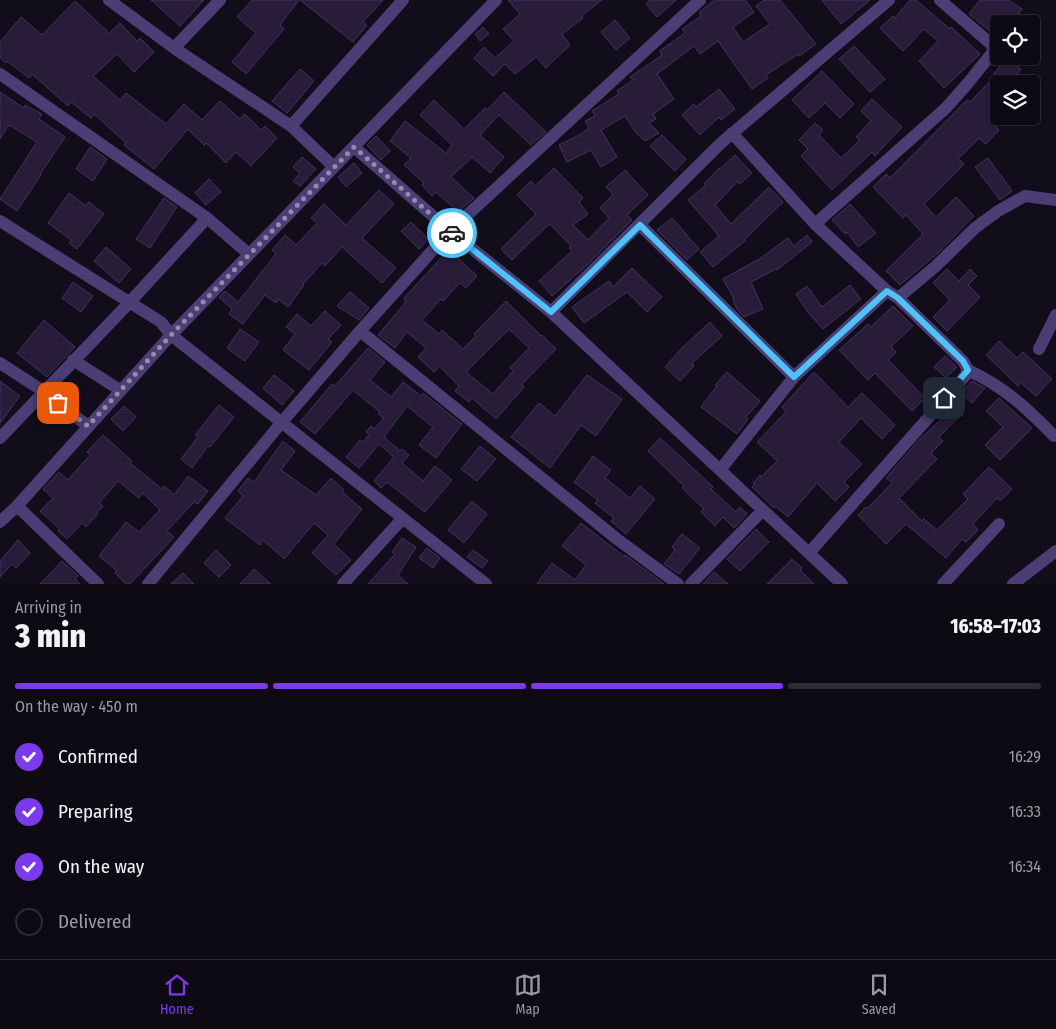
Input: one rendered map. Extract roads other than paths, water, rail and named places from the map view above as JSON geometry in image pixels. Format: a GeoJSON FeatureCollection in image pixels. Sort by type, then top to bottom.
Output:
{"type":"FeatureCollection","features":[{"type":"Feature","properties":{"kind":"street"},"geometry":{"type":"LineString","coordinates":[[109,0],[174,48],[291,126],[334,167]]}},
{"type":"Feature","properties":{"kind":"street"},"geometry":{"type":"LineString","coordinates":[[174,48],[220,0]]}},
{"type":"Feature","properties":{"kind":"street"},"geometry":{"type":"LineString","coordinates":[[291,126],[403,0]]}},
{"type":"Feature","properties":{"kind":"street"},"geometry":{"type":"LineString","coordinates":[[0,522],[17,506],[171,335],[496,0]]}},
{"type":"Feature","properties":{"kind":"street"},"geometry":{"type":"LineString","coordinates":[[148,584],[282,422],[360,331],[450,231],[700,0]]}},
{"type":"Feature","properties":{"kind":"street"},"geometry":{"type":"LineString","coordinates":[[551,312],[732,133],[889,0]]}},
{"type":"Feature","properties":{"kind":"street"},"geometry":{"type":"LineString","coordinates":[[815,224],[946,108],[992,54],[993,49],[990,44],[940,0]]}},
{"type":"Feature","properties":{"kind":"street"},"geometry":{"type":"LineString","coordinates":[[0,74],[206,218],[249,254]]}},
{"type":"Feature","properties":{"kind":"street"},"geometry":{"type":"LineString","coordinates":[[732,133],[815,224],[893,294],[963,361],[968,370],[1007,392],[1031,412],[1054,436]]}},
{"type":"Feature","properties":{"kind":"street"},"geometry":{"type":"LineString","coordinates":[[354,147],[450,231],[551,312],[842,584]]}},
{"type":"Feature","properties":{"kind":"street"},"geometry":{"type":"LineString","coordinates":[[720,470],[794,377],[893,294],[936,266],[975,228],[998,211],[1025,196],[1056,200]]}},
{"type":"Feature","properties":{"kind":"street"},"geometry":{"type":"LineString","coordinates":[[0,438],[129,303],[206,218]]}},
{"type":"Feature","properties":{"kind":"street"},"geometry":{"type":"LineString","coordinates":[[0,221],[161,322],[171,335],[486,584]]}},
{"type":"Feature","properties":{"kind":"street"},"geometry":{"type":"LineString","coordinates":[[640,225],[794,377]]}},
{"type":"Feature","properties":{"kind":"street"},"geometry":{"type":"LineString","coordinates":[[1039,349],[1056,315]]}},
{"type":"Feature","properties":{"kind":"street"},"geometry":{"type":"LineString","coordinates":[[360,331],[617,539],[678,584]]}},
{"type":"Feature","properties":{"kind":"street"},"geometry":{"type":"LineString","coordinates":[[73,360],[120,390]]}},
{"type":"Feature","properties":{"kind":"street"},"geometry":{"type":"LineString","coordinates":[[0,363],[43,391],[88,426]]}},
{"type":"Feature","properties":{"kind":"street"},"geometry":{"type":"LineString","coordinates":[[809,553],[968,370]]}},
{"type":"Feature","properties":{"kind":"street"},"geometry":{"type":"LineString","coordinates":[[17,506],[98,584]]}},
{"type":"Feature","properties":{"kind":"street"},"geometry":{"type":"LineString","coordinates":[[691,584],[763,510]]}},
{"type":"Feature","properties":{"kind":"street"},"geometry":{"type":"LineString","coordinates":[[343,584],[402,519]]}},
{"type":"Feature","properties":{"kind":"street"},"geometry":{"type":"LineString","coordinates":[[943,584],[999,524]]}},
{"type":"Feature","properties":{"kind":"street"},"geometry":{"type":"LineString","coordinates":[[1013,584],[1056,551]]}}]}
